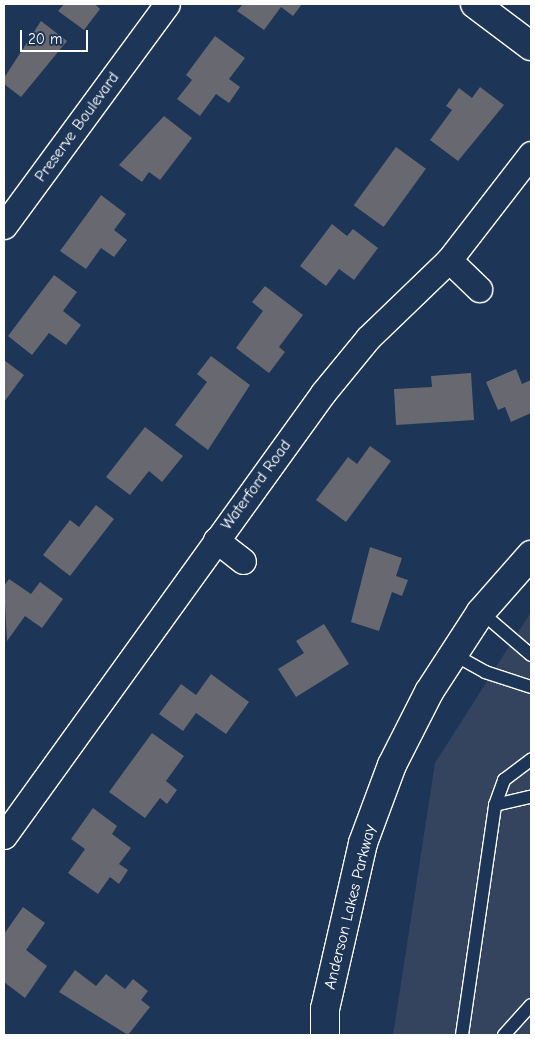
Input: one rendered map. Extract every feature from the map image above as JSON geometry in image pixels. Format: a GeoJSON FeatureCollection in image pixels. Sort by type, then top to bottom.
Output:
{"type":"FeatureCollection","features":[{"type":"Feature","properties":{"kind":"street","name":"Preserve Boulevard"},"geometry":{"type":"LineString","coordinates":[[4,226],[167,4]]}},
{"type":"Feature","properties":{"kind":"street"},"geometry":{"type":"LineString","coordinates":[[475,4],[531,46]]}},
{"type":"Feature","properties":{"kind":"street","name":"Waterford Road"},"geometry":{"type":"LineString","coordinates":[[4,836],[216,540],[368,338],[449,260],[531,154]]}},
{"type":"Feature","properties":{"kind":"street"},"geometry":{"type":"LineString","coordinates":[[449,260],[479,289]]}},
{"type":"Feature","properties":{"kind":"street"},"geometry":{"type":"LineString","coordinates":[[216,540],[243,561]]}},
{"type":"Feature","properties":{"kind":"street","name":"Anderson Lakes Parkway"},"geometry":{"type":"LineString","coordinates":[[325,1035],[325,1009],[363,844],[392,764],[453,654],[481,612],[531,555]]}},
{"type":"Feature","properties":{"kind":"lane"},"geometry":{"type":"LineString","coordinates":[[481,612],[531,655]]}},
{"type":"Feature","properties":{"kind":"lane"},"geometry":{"type":"LineString","coordinates":[[453,654],[485,672],[531,687]]}},
{"type":"Feature","properties":{"kind":"lane"},"geometry":{"type":"LineString","coordinates":[[462,1035],[495,805],[504,780],[531,760]]}},
{"type":"Feature","properties":{"kind":"lane"},"geometry":{"type":"LineString","coordinates":[[495,805],[531,797]]}},
{"type":"Feature","properties":{"kind":"lane"},"geometry":{"type":"LineString","coordinates":[[504,1035],[530,1003]]}},
{"type":"Feature","properties":{"kind":"shaded area"},"geometry":{"type":"Polygon","coordinates":[[[531,612],[531,1035],[393,1035],[435,763],[531,612]]]}},
{"type":"Feature","properties":{"kind":"building"},"geometry":{"type":"Polygon","coordinates":[[[64,4],[95,4],[100,9],[84,30],[58,11],[64,4]]]}},
{"type":"Feature","properties":{"kind":"building"},"geometry":{"type":"Polygon","coordinates":[[[243,4],[302,4],[293,16],[281,7],[264,30],[237,11],[243,4]]]}},
{"type":"Feature","properties":{"kind":"building"},"geometry":{"type":"Polygon","coordinates":[[[41,21],[67,41],[21,97],[4,84],[4,78],[41,21]]]}},
{"type":"Feature","properties":{"kind":"building"},"geometry":{"type":"Polygon","coordinates":[[[215,36],[245,58],[229,79],[240,87],[229,103],[216,94],[200,116],[177,99],[192,80],[186,75],[215,36]]]}},
{"type":"Feature","properties":{"kind":"building"},"geometry":{"type":"Polygon","coordinates":[[[480,87],[504,105],[458,161],[430,140],[452,110],[446,106],[459,88],[472,98],[480,87]]]}},
{"type":"Feature","properties":{"kind":"building"},"geometry":{"type":"Polygon","coordinates":[[[164,116],[192,138],[160,180],[149,172],[142,182],[119,165],[164,116]]]}},
{"type":"Feature","properties":{"kind":"building"},"geometry":{"type":"Polygon","coordinates":[[[396,147],[426,169],[384,227],[354,205],[396,147]]]}},
{"type":"Feature","properties":{"kind":"building"},"geometry":{"type":"Polygon","coordinates":[[[101,195],[126,214],[114,230],[127,240],[114,257],[101,248],[86,269],[60,251],[101,195]]]}},
{"type":"Feature","properties":{"kind":"building"},"geometry":{"type":"Polygon","coordinates":[[[332,224],[347,236],[353,229],[378,248],[354,280],[339,269],[326,286],[300,266],[332,224]]]}},
{"type":"Feature","properties":{"kind":"building"},"geometry":{"type":"Polygon","coordinates":[[[54,275],[77,292],[63,311],[81,325],[66,345],[49,333],[32,355],[8,336],[54,275]]]}},
{"type":"Feature","properties":{"kind":"building"},"geometry":{"type":"Polygon","coordinates":[[[265,286],[303,315],[279,347],[285,352],[269,373],[236,348],[263,311],[252,302],[265,286]]]}},
{"type":"Feature","properties":{"kind":"building"},"geometry":{"type":"Polygon","coordinates":[[[211,356],[250,385],[208,450],[175,425],[207,382],[197,374],[211,356]]]}},
{"type":"Feature","properties":{"kind":"building"},"geometry":{"type":"Polygon","coordinates":[[[4,360],[24,375],[4,402],[4,360]]]}},
{"type":"Feature","properties":{"kind":"building"},"geometry":{"type":"Polygon","coordinates":[[[516,369],[522,384],[531,380],[531,413],[511,422],[505,407],[498,410],[486,382],[516,369]]]}},
{"type":"Feature","properties":{"kind":"building"},"geometry":{"type":"Polygon","coordinates":[[[471,373],[474,420],[396,425],[394,389],[432,387],[431,376],[471,373]]]}},
{"type":"Feature","properties":{"kind":"building"},"geometry":{"type":"Polygon","coordinates":[[[145,427],[183,456],[162,482],[149,471],[130,495],[106,477],[145,427]]]}},
{"type":"Feature","properties":{"kind":"building"},"geometry":{"type":"Polygon","coordinates":[[[370,446],[391,461],[346,522],[316,500],[348,457],[357,464],[370,446]]]}},
{"type":"Feature","properties":{"kind":"building"},"geometry":{"type":"Polygon","coordinates":[[[96,505],[114,519],[70,576],[43,555],[70,520],[79,527],[96,505]]]}},
{"type":"Feature","properties":{"kind":"building"},"geometry":{"type":"Polygon","coordinates":[[[370,547],[402,558],[396,576],[408,580],[402,596],[392,592],[379,631],[351,622],[370,547]]]}},
{"type":"Feature","properties":{"kind":"building"},"geometry":{"type":"Polygon","coordinates":[[[9,579],[31,594],[40,582],[63,599],[42,628],[25,616],[7,641],[4,586],[9,579]]]}},
{"type":"Feature","properties":{"kind":"building"},"geometry":{"type":"Polygon","coordinates":[[[324,624],[349,664],[296,697],[278,669],[304,653],[296,641],[324,624]]]}},
{"type":"Feature","properties":{"kind":"building"},"geometry":{"type":"Polygon","coordinates":[[[211,674],[249,702],[226,734],[196,713],[183,731],[159,714],[181,684],[196,695],[211,674]]]}},
{"type":"Feature","properties":{"kind":"building"},"geometry":{"type":"Polygon","coordinates":[[[152,733],[184,756],[166,781],[177,790],[167,804],[160,798],[145,818],[109,792],[152,733]]]}},
{"type":"Feature","properties":{"kind":"building"},"geometry":{"type":"Polygon","coordinates":[[[93,808],[117,826],[112,834],[131,848],[119,864],[128,870],[119,884],[110,877],[98,894],[68,873],[85,849],[71,839],[93,808]]]}},
{"type":"Feature","properties":{"kind":"building"},"geometry":{"type":"Polygon","coordinates":[[[23,907],[45,923],[26,950],[47,966],[25,998],[4,982],[4,934],[23,907]]]}},
{"type":"Feature","properties":{"kind":"building"},"geometry":{"type":"Polygon","coordinates":[[[75,970],[96,986],[106,974],[125,989],[133,979],[148,991],[141,1000],[150,1007],[128,1035],[59,992],[75,970]]]}}]}
